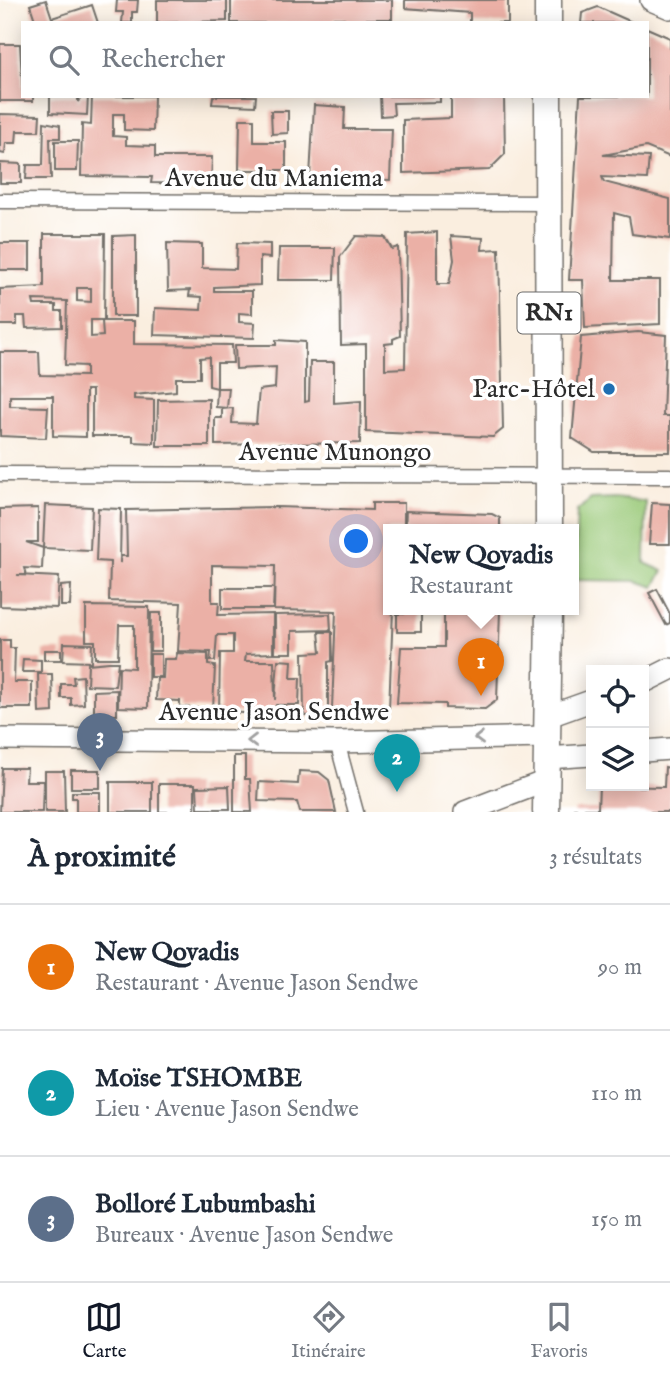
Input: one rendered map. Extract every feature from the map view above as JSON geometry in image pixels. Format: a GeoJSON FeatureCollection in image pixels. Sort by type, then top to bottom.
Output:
{"type":"FeatureCollection","features":[{"type":"Feature","properties":{"kind":"highway"},"geometry":{"type":"LineString","coordinates":[[548,0],[548,21]]}},
{"type":"Feature","properties":{"kind":"highway","name":"RN1"},"geometry":{"type":"LineString","coordinates":[[548,98],[549,524]]}},
{"type":"Feature","properties":{"kind":"highway"},"geometry":{"type":"LineString","coordinates":[[546,812],[549,615]]}},
{"type":"Feature","properties":{"kind":"street"},"geometry":{"type":"LineString","coordinates":[[651,0],[670,8]]}},
{"type":"Feature","properties":{"kind":"street","name":"Avenue du Maniema"},"geometry":{"type":"LineString","coordinates":[[0,201],[549,203]]}},
{"type":"Feature","properties":{"kind":"street","name":"Avenue Munongo"},"geometry":{"type":"LineString","coordinates":[[0,474],[670,476]]}},
{"type":"Feature","properties":{"kind":"street"},"geometry":{"type":"LineString","coordinates":[[649,680],[670,669]]}},
{"type":"Feature","properties":{"kind":"street"},"geometry":{"type":"LineString","coordinates":[[465,812],[547,748],[586,706]]}},
{"type":"Feature","properties":{"kind":"street","name":"Avenue Jason Sendwe"},"geometry":{"type":"LineString","coordinates":[[0,739],[337,742],[547,748],[586,754]]}},
{"type":"Feature","properties":{"kind":"street"},"geometry":{"type":"LineString","coordinates":[[337,742],[356,812]]}},
{"type":"Feature","properties":{"kind":"street"},"geometry":{"type":"LineString","coordinates":[[649,751],[670,750]]}},
{"type":"Feature","properties":{"kind":"green space"},"geometry":{"type":"Polygon","coordinates":[[[615,498],[646,502],[645,563],[663,571],[654,587],[637,581],[579,580],[577,511],[591,499],[615,498]]]}},
{"type":"Feature","properties":{"kind":"building"},"geometry":{"type":"Polygon","coordinates":[[[46,0],[52,18],[92,5],[97,21],[35,21],[30,5],[46,0]]]}},
{"type":"Feature","properties":{"kind":"building"},"geometry":{"type":"Polygon","coordinates":[[[117,0],[138,0],[137,12],[132,12],[132,21],[122,21],[123,12],[116,12],[117,0]]]}},
{"type":"Feature","properties":{"kind":"building"},"geometry":{"type":"Polygon","coordinates":[[[157,0],[227,0],[227,21],[157,21],[157,0]]]}},
{"type":"Feature","properties":{"kind":"building"},"geometry":{"type":"Polygon","coordinates":[[[231,0],[392,0],[392,19],[231,21],[231,0]]]}},
{"type":"Feature","properties":{"kind":"building"},"geometry":{"type":"Polygon","coordinates":[[[405,0],[508,0],[508,21],[470,21],[470,13],[405,8],[405,0]]]}},
{"type":"Feature","properties":{"kind":"building"},"geometry":{"type":"Polygon","coordinates":[[[598,7],[630,21],[581,21],[582,13],[598,7]]]}},
{"type":"Feature","properties":{"kind":"building"},"geometry":{"type":"Polygon","coordinates":[[[649,29],[670,38],[670,157],[646,147],[603,155],[649,157],[647,179],[602,177],[604,182],[670,199],[670,239],[632,234],[629,217],[614,213],[613,280],[660,280],[660,324],[585,328],[583,280],[569,280],[580,98],[649,98],[649,29]]]}},
{"type":"Feature","properties":{"kind":"building"},"geometry":{"type":"Polygon","coordinates":[[[0,44],[20,44],[21,98],[33,98],[33,101],[0,101],[0,44]]]}},
{"type":"Feature","properties":{"kind":"building"},"geometry":{"type":"Polygon","coordinates":[[[50,98],[78,98],[78,102],[80,98],[88,98],[87,115],[50,113],[50,98]]]}},
{"type":"Feature","properties":{"kind":"building"},"geometry":{"type":"Polygon","coordinates":[[[92,98],[154,98],[153,131],[124,130],[124,114],[113,114],[113,136],[126,137],[126,145],[155,146],[155,157],[212,157],[211,184],[151,183],[152,177],[81,176],[82,124],[91,125],[92,98]]]}},
{"type":"Feature","properties":{"kind":"building"},"geometry":{"type":"Polygon","coordinates":[[[213,98],[256,98],[255,106],[212,104],[213,98]]]}},
{"type":"Feature","properties":{"kind":"building"},"geometry":{"type":"Polygon","coordinates":[[[380,98],[440,98],[440,102],[393,103],[394,115],[381,116],[380,98]]]}},
{"type":"Feature","properties":{"kind":"building"},"geometry":{"type":"Polygon","coordinates":[[[451,98],[504,98],[505,154],[489,170],[403,173],[403,120],[451,118],[451,98]]]}},
{"type":"Feature","properties":{"kind":"building"},"geometry":{"type":"Polygon","coordinates":[[[314,105],[345,107],[344,129],[392,129],[390,180],[310,177],[314,105]]]}},
{"type":"Feature","properties":{"kind":"building"},"geometry":{"type":"Polygon","coordinates":[[[271,111],[288,111],[288,133],[272,134],[271,111]]]}},
{"type":"Feature","properties":{"kind":"building"},"geometry":{"type":"Polygon","coordinates":[[[0,114],[40,115],[39,131],[17,131],[16,143],[6,143],[5,154],[0,153],[0,114]]]}},
{"type":"Feature","properties":{"kind":"building"},"geometry":{"type":"Polygon","coordinates":[[[240,119],[254,119],[254,142],[286,142],[286,170],[239,170],[240,119]]]}},
{"type":"Feature","properties":{"kind":"building"},"geometry":{"type":"Polygon","coordinates":[[[44,122],[60,125],[60,138],[50,138],[51,179],[26,179],[27,165],[43,165],[44,122]]]}},
{"type":"Feature","properties":{"kind":"building"},"geometry":{"type":"Polygon","coordinates":[[[55,141],[78,141],[77,171],[55,171],[55,141]]]}},
{"type":"Feature","properties":{"kind":"building"},"geometry":{"type":"Polygon","coordinates":[[[0,163],[21,164],[21,183],[0,183],[0,163]]]}},
{"type":"Feature","properties":{"kind":"building"},"geometry":{"type":"Polygon","coordinates":[[[437,232],[437,284],[449,284],[454,260],[451,236],[483,238],[482,250],[499,249],[503,429],[493,437],[366,432],[366,344],[341,345],[340,257],[356,236],[385,237],[392,249],[398,247],[400,336],[393,339],[393,343],[385,344],[385,369],[405,368],[407,234],[437,232]]]}},
{"type":"Feature","properties":{"kind":"building"},"geometry":{"type":"Polygon","coordinates":[[[44,234],[105,234],[104,320],[91,320],[91,337],[103,336],[102,321],[134,321],[134,344],[232,345],[233,363],[217,363],[217,388],[209,386],[209,357],[200,358],[200,378],[176,378],[176,391],[134,395],[134,399],[154,400],[154,443],[133,442],[133,436],[92,436],[92,390],[86,390],[86,437],[53,436],[53,396],[10,396],[10,406],[48,407],[46,438],[0,436],[0,352],[39,352],[40,375],[86,376],[86,366],[65,365],[67,301],[33,300],[34,305],[56,305],[56,311],[62,311],[62,327],[26,328],[25,316],[17,316],[17,325],[0,325],[0,289],[44,287],[44,234]],[[77,288],[77,301],[91,302],[91,288],[77,288]]]}},
{"type":"Feature","properties":{"kind":"building"},"geometry":{"type":"Polygon","coordinates":[[[136,235],[136,316],[113,316],[113,236],[136,235]]]}},
{"type":"Feature","properties":{"kind":"building"},"geometry":{"type":"Polygon","coordinates":[[[0,243],[30,243],[30,270],[0,270],[0,243]]]}},
{"type":"Feature","properties":{"kind":"building"},"geometry":{"type":"Polygon","coordinates":[[[167,243],[202,244],[202,268],[236,269],[237,243],[270,244],[270,258],[260,257],[260,285],[214,287],[214,291],[252,291],[252,314],[239,313],[239,322],[255,323],[254,338],[154,335],[155,308],[201,310],[202,297],[189,296],[190,290],[168,291],[167,243]]]}},
{"type":"Feature","properties":{"kind":"building"},"geometry":{"type":"Polygon","coordinates":[[[279,248],[335,248],[334,280],[278,280],[279,248]]]}},
{"type":"Feature","properties":{"kind":"building"},"geometry":{"type":"Polygon","coordinates":[[[638,332],[666,335],[663,416],[670,416],[670,452],[594,452],[572,438],[581,337],[638,332]]]}},
{"type":"Feature","properties":{"kind":"building"},"geometry":{"type":"Polygon","coordinates":[[[276,340],[305,342],[305,402],[309,401],[310,362],[334,362],[334,403],[361,401],[360,443],[215,445],[215,418],[222,418],[222,409],[233,408],[232,423],[256,424],[259,390],[275,388],[276,367],[236,369],[235,345],[276,345],[276,340]]]}},
{"type":"Feature","properties":{"kind":"building"},"geometry":{"type":"Polygon","coordinates":[[[217,388],[229,388],[227,408],[216,407],[217,388]]]}},
{"type":"Feature","properties":{"kind":"building"},"geometry":{"type":"Polygon","coordinates":[[[209,399],[209,446],[157,446],[158,400],[209,399]]]}},
{"type":"Feature","properties":{"kind":"building"},"geometry":{"type":"Polygon","coordinates":[[[372,503],[404,503],[404,524],[383,524],[383,615],[393,615],[389,709],[332,708],[336,611],[274,610],[275,566],[212,565],[212,602],[219,602],[218,615],[273,614],[273,653],[246,654],[245,661],[274,661],[275,700],[278,660],[292,661],[291,678],[300,678],[299,705],[276,705],[274,714],[219,712],[220,653],[233,653],[233,635],[217,635],[215,661],[210,661],[211,652],[178,651],[181,603],[109,601],[110,562],[96,561],[98,508],[121,509],[120,563],[121,556],[127,556],[126,510],[276,507],[372,510],[372,503]]]}},
{"type":"Feature","properties":{"kind":"building"},"geometry":{"type":"Polygon","coordinates":[[[652,503],[670,504],[670,544],[649,544],[652,503]]]}},
{"type":"Feature","properties":{"kind":"building"},"geometry":{"type":"Polygon","coordinates":[[[45,505],[92,507],[90,550],[43,548],[45,505]]]}},
{"type":"Feature","properties":{"kind":"building"},"geometry":{"type":"Polygon","coordinates":[[[38,508],[38,542],[26,542],[43,548],[42,569],[24,568],[26,575],[17,575],[59,577],[57,608],[0,606],[0,509],[38,508]]]}},
{"type":"Feature","properties":{"kind":"building"},"geometry":{"type":"Polygon","coordinates":[[[406,511],[492,514],[500,518],[500,524],[405,524],[406,511]]]}},
{"type":"Feature","properties":{"kind":"building"},"geometry":{"type":"Polygon","coordinates":[[[71,585],[70,606],[61,606],[61,586],[71,585]]]}},
{"type":"Feature","properties":{"kind":"building"},"geometry":{"type":"Polygon","coordinates":[[[222,588],[274,588],[273,609],[222,609],[222,588]]]}},
{"type":"Feature","properties":{"kind":"building"},"geometry":{"type":"Polygon","coordinates":[[[657,589],[670,614],[670,623],[666,625],[649,593],[657,589]]]}},
{"type":"Feature","properties":{"kind":"building"},"geometry":{"type":"Polygon","coordinates":[[[86,606],[149,607],[148,708],[118,707],[119,667],[134,668],[134,625],[119,625],[118,658],[95,658],[95,641],[86,641],[86,606]]]}},
{"type":"Feature","properties":{"kind":"building"},"geometry":{"type":"Polygon","coordinates":[[[151,613],[161,613],[161,651],[150,651],[151,613]]]}},
{"type":"Feature","properties":{"kind":"building"},"geometry":{"type":"Polygon","coordinates":[[[330,614],[331,630],[292,631],[292,653],[275,653],[275,615],[330,614]]]}},
{"type":"Feature","properties":{"kind":"building"},"geometry":{"type":"Polygon","coordinates":[[[397,615],[421,615],[421,632],[397,632],[397,615]]]}},
{"type":"Feature","properties":{"kind":"building"},"geometry":{"type":"Polygon","coordinates":[[[444,615],[500,615],[497,700],[485,709],[445,708],[445,704],[397,703],[401,647],[444,647],[444,615]]]}},
{"type":"Feature","properties":{"kind":"building"},"geometry":{"type":"Polygon","coordinates":[[[319,632],[332,632],[332,661],[328,662],[328,715],[304,716],[303,653],[321,652],[319,632]]]}},
{"type":"Feature","properties":{"kind":"building"},"geometry":{"type":"Polygon","coordinates":[[[0,640],[10,640],[10,648],[15,648],[14,682],[32,682],[32,708],[0,708],[0,640]]]}},
{"type":"Feature","properties":{"kind":"building"},"geometry":{"type":"Polygon","coordinates":[[[64,643],[92,644],[91,662],[63,661],[64,643]]]}},
{"type":"Feature","properties":{"kind":"building"},"geometry":{"type":"Polygon","coordinates":[[[44,650],[61,650],[61,660],[44,660],[44,650]]]}},
{"type":"Feature","properties":{"kind":"building"},"geometry":{"type":"Polygon","coordinates":[[[177,653],[208,654],[208,665],[215,666],[213,709],[180,707],[180,701],[156,700],[157,678],[163,678],[164,659],[176,659],[177,653]]]}},
{"type":"Feature","properties":{"kind":"building"},"geometry":{"type":"Polygon","coordinates":[[[150,654],[161,654],[161,677],[150,677],[150,654]]]}},
{"type":"Feature","properties":{"kind":"building"},"geometry":{"type":"Polygon","coordinates":[[[23,659],[41,660],[41,672],[22,672],[23,659]]]}},
{"type":"Feature","properties":{"kind":"building"},"geometry":{"type":"Polygon","coordinates":[[[118,662],[115,686],[87,685],[88,664],[118,662]]]}},
{"type":"Feature","properties":{"kind":"building"},"geometry":{"type":"Polygon","coordinates":[[[38,674],[52,674],[53,712],[39,713],[38,674]]]}},
{"type":"Feature","properties":{"kind":"building"},"geometry":{"type":"Polygon","coordinates":[[[83,676],[84,704],[71,705],[71,698],[61,698],[61,684],[74,684],[73,677],[83,676]]]}},
{"type":"Feature","properties":{"kind":"building"},"geometry":{"type":"Polygon","coordinates":[[[117,690],[117,715],[94,715],[94,691],[117,690]]]}},
{"type":"Feature","properties":{"kind":"building"},"geometry":{"type":"Polygon","coordinates":[[[234,756],[245,756],[245,779],[250,779],[252,812],[234,812],[234,756]]]}},
{"type":"Feature","properties":{"kind":"building"},"geometry":{"type":"Polygon","coordinates":[[[665,767],[670,768],[670,812],[574,812],[574,809],[598,809],[599,791],[649,791],[649,787],[664,787],[665,767]]]}},
{"type":"Feature","properties":{"kind":"building"},"geometry":{"type":"Polygon","coordinates":[[[2,768],[27,768],[26,781],[43,781],[42,812],[0,812],[2,768]]]}},
{"type":"Feature","properties":{"kind":"building"},"geometry":{"type":"Polygon","coordinates":[[[71,770],[100,770],[100,788],[71,788],[71,770]]]}},
{"type":"Feature","properties":{"kind":"building"},"geometry":{"type":"Polygon","coordinates":[[[45,771],[64,771],[65,812],[45,812],[45,771]]]}},
{"type":"Feature","properties":{"kind":"building"},"geometry":{"type":"Polygon","coordinates":[[[299,771],[319,772],[329,780],[336,812],[300,812],[297,802],[258,801],[259,782],[298,784],[299,771]]]}},
{"type":"Feature","properties":{"kind":"building"},"geometry":{"type":"Polygon","coordinates":[[[110,782],[152,782],[152,812],[110,812],[110,782]]]}},
{"type":"Feature","properties":{"kind":"building"},"geometry":{"type":"Polygon","coordinates":[[[159,784],[195,784],[195,812],[159,812],[159,784]]]}},
{"type":"Feature","properties":{"kind":"building"},"geometry":{"type":"Polygon","coordinates":[[[229,786],[230,809],[198,809],[197,787],[229,786]]]}},
{"type":"Feature","properties":{"kind":"building"},"geometry":{"type":"Polygon","coordinates":[[[72,792],[100,792],[100,812],[76,812],[76,798],[72,798],[72,792]]]}},
{"type":"Feature","properties":{"kind":"place","name":"Parc-Hôtel"},"geometry":{"type":"Point","coordinates":[609,389]}},
{"type":"Feature","properties":{"kind":"place","name":"New Qovadis"},"geometry":{"type":"Point","coordinates":[481,696]}},
{"type":"Feature","properties":{"kind":"place","name":"Bolloré Lubumbashi"},"geometry":{"type":"Point","coordinates":[100,771]}},
{"type":"Feature","properties":{"kind":"place","name":"Moïse TSHOMBE"},"geometry":{"type":"Point","coordinates":[397,792]}}]}
